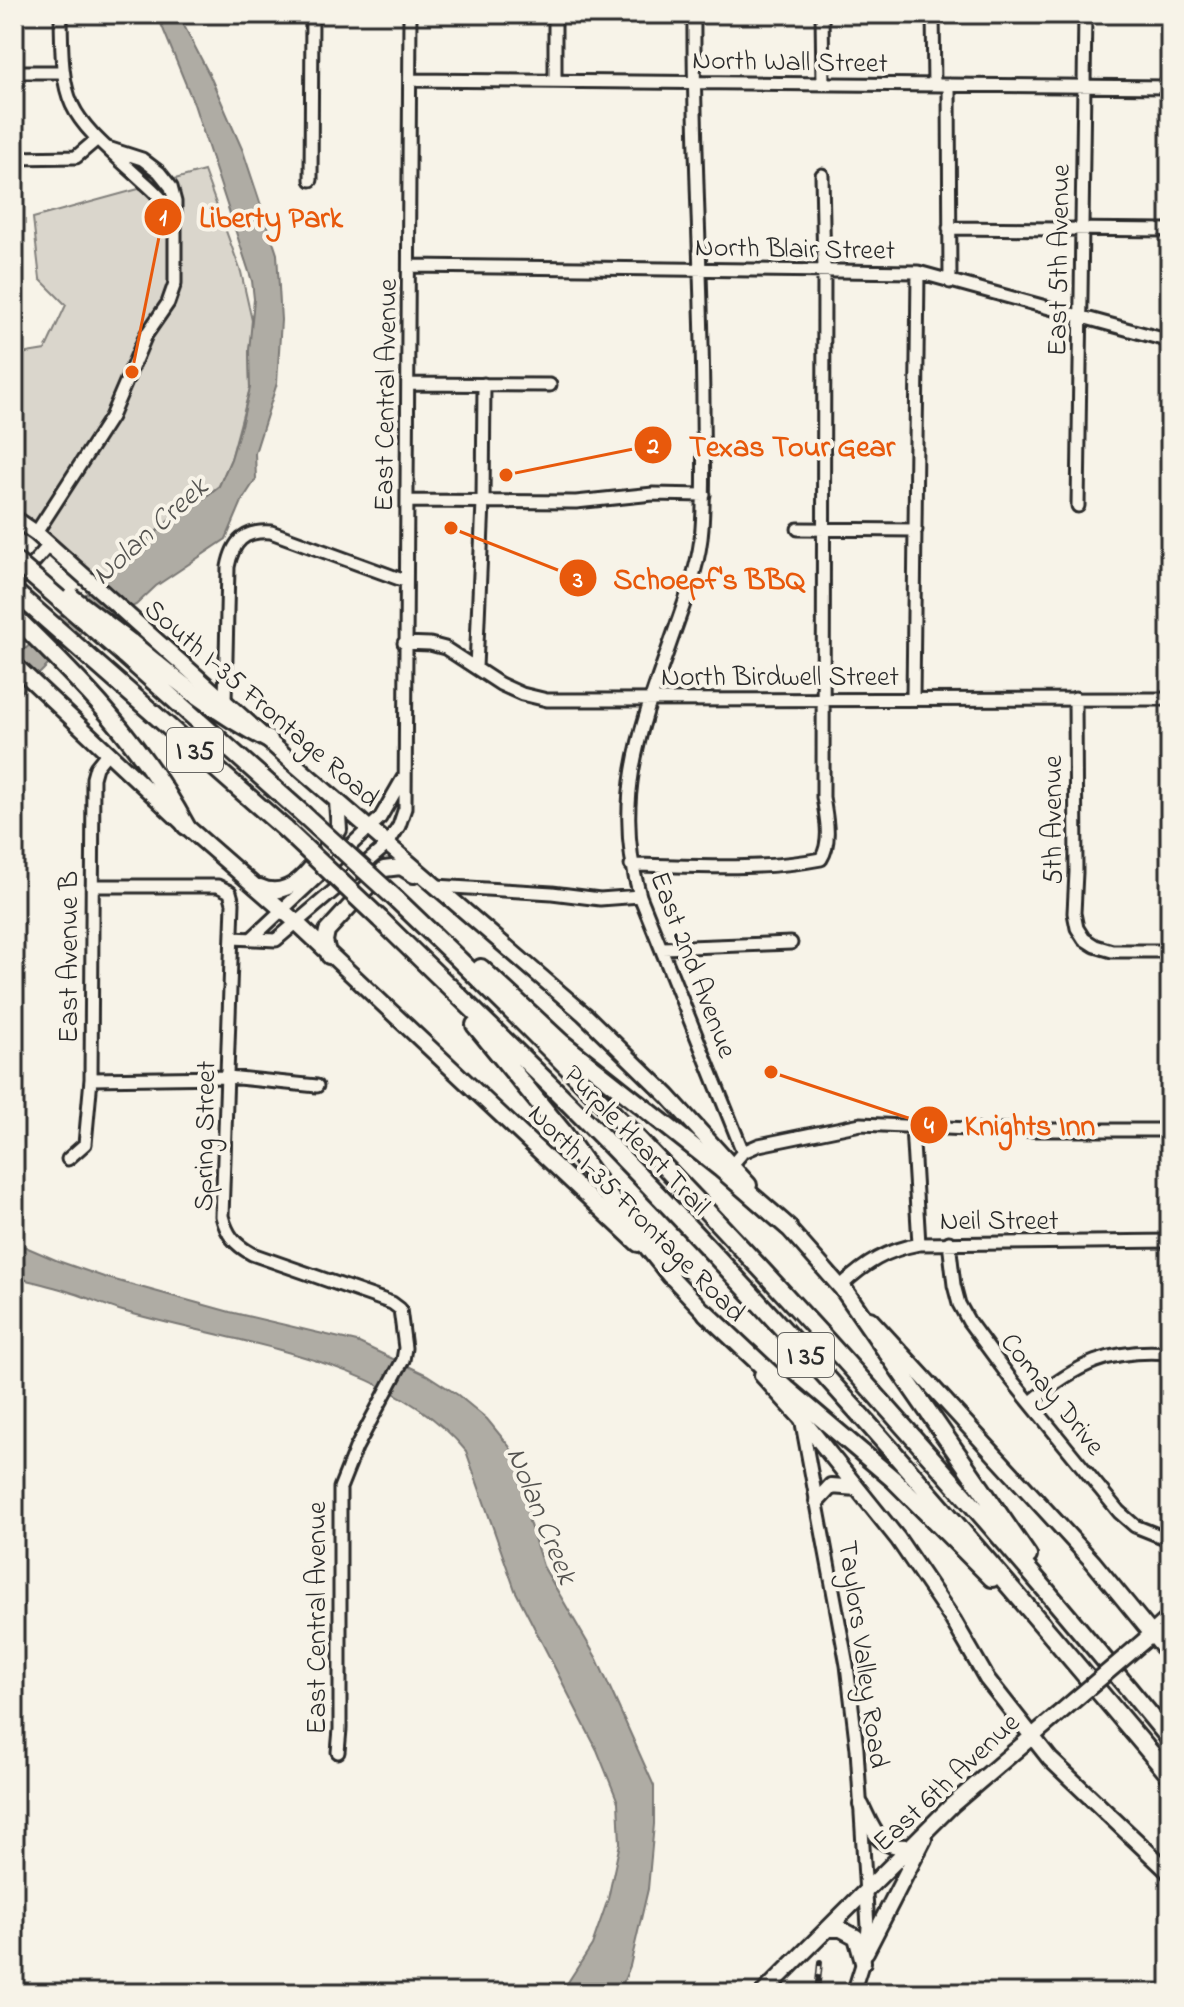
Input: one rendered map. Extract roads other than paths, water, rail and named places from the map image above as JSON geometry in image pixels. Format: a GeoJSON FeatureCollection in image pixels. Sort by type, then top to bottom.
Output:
{"type":"FeatureCollection","features":[{"type":"Feature","properties":{"kind":"highway"},"geometry":{"type":"LineString","coordinates":[[14,559],[82,604],[126,648],[244,728],[269,740]]}},
{"type":"Feature","properties":{"kind":"highway","name":"Purple Heart Trail"},"geometry":{"type":"LineString","coordinates":[[14,588],[286,830],[608,1143],[753,1297],[943,1507],[1170,1776]]}},
{"type":"Feature","properties":{"kind":"highway"},"geometry":{"type":"LineString","coordinates":[[14,616],[88,688],[126,733],[186,826]]}},
{"type":"Feature","properties":{"kind":"highway","name":"Purple Heart Trail"},"geometry":{"type":"LineString","coordinates":[[126,648],[426,927],[650,1152],[775,1283],[1059,1604],[1170,1739]]}},
{"type":"Feature","properties":{"kind":"highway"},"geometry":{"type":"LineString","coordinates":[[426,927],[479,966],[562,1043],[720,1168],[788,1227]]}},
{"type":"Feature","properties":{"kind":"highway"},"geometry":{"type":"LineString","coordinates":[[418,956],[562,1131],[622,1215],[671,1276]]}},
{"type":"Feature","properties":{"kind":"highway"},"geometry":{"type":"LineString","coordinates":[[842,1288],[1059,1604]]}},
{"type":"Feature","properties":{"kind":"highway"},"geometry":{"type":"LineString","coordinates":[[706,1313],[787,1389],[893,1479],[1059,1644]]}},
{"type":"Feature","properties":{"kind":"main road","name":"South I-35 Frontage Road"},"geometry":{"type":"LineString","coordinates":[[14,518],[36,533],[370,830]]}},
{"type":"Feature","properties":{"kind":"main road"},"geometry":{"type":"LineString","coordinates":[[14,664],[186,826],[282,910]]}},
{"type":"Feature","properties":{"kind":"main road"},"geometry":{"type":"LineString","coordinates":[[236,870],[262,888],[274,892],[297,883],[339,830],[337,801]]}},
{"type":"Feature","properties":{"kind":"main road"},"geometry":{"type":"LineString","coordinates":[[370,830],[546,979],[637,1064],[1028,1490],[1149,1637],[1170,1656]]}},
{"type":"Feature","properties":{"kind":"main road"},"geometry":{"type":"LineString","coordinates":[[329,956],[325,941],[327,931],[384,869],[401,867],[435,886]]}},
{"type":"Feature","properties":{"kind":"main road","name":"North I-35 Frontage Road"},"geometry":{"type":"LineString","coordinates":[[282,910],[598,1205],[706,1313],[801,1418],[918,1567],[987,1679],[1031,1735],[1065,1775],[1170,1873]]}},
{"type":"Feature","properties":{"kind":"main road"},"geometry":{"type":"LineString","coordinates":[[817,1501],[831,1486],[857,1488]]}},
{"type":"Feature","properties":{"kind":"main road","name":"East 6th Avenue"},"geometry":{"type":"LineString","coordinates":[[763,1993],[931,1825],[1170,1617]]}},
{"type":"Feature","properties":{"kind":"main road"},"geometry":{"type":"LineString","coordinates":[[861,1805],[879,1839],[892,1847],[910,1847]]}},
{"type":"Feature","properties":{"kind":"main road"},"geometry":{"type":"LineString","coordinates":[[865,1957],[882,1917],[931,1825]]}},
{"type":"Feature","properties":{"kind":"main road"},"geometry":{"type":"LineString","coordinates":[[829,1929],[841,1929],[856,1937],[865,1957]]}},
{"type":"Feature","properties":{"kind":"street"},"geometry":{"type":"LineString","coordinates":[[61,14],[62,72],[66,93],[76,115],[96,140],[163,200],[176,226]]}},
{"type":"Feature","properties":{"kind":"street"},"geometry":{"type":"LineString","coordinates":[[311,180],[312,14]]}},
{"type":"Feature","properties":{"kind":"street","name":"East Central Avenue"},"geometry":{"type":"LineString","coordinates":[[232,938],[276,940],[387,845],[399,826],[405,808],[410,14]]}},
{"type":"Feature","properties":{"kind":"street"},"geometry":{"type":"LineString","coordinates":[[555,14],[555,81]]}},
{"type":"Feature","properties":{"kind":"street","name":"East 2nd Avenue"},"geometry":{"type":"LineString","coordinates":[[694,14],[693,83],[704,495],[699,556],[635,754],[629,787],[628,841],[640,896],[743,1152]]}},
{"type":"Feature","properties":{"kind":"street"},"geometry":{"type":"LineString","coordinates":[[822,14],[823,84]]}},
{"type":"Feature","properties":{"kind":"street"},"geometry":{"type":"LineString","coordinates":[[933,14],[934,85]]}},
{"type":"Feature","properties":{"kind":"street","name":"East 5th Avenue"},"geometry":{"type":"LineString","coordinates":[[1078,506],[1085,14]]}},
{"type":"Feature","properties":{"kind":"street"},"geometry":{"type":"LineString","coordinates":[[14,72],[62,72]]}},
{"type":"Feature","properties":{"kind":"street","name":"North Wall Street"},"geometry":{"type":"LineString","coordinates":[[410,80],[1170,87]]}},
{"type":"Feature","properties":{"kind":"street"},"geometry":{"type":"LineString","coordinates":[[949,85],[950,282]]}},
{"type":"Feature","properties":{"kind":"street"},"geometry":{"type":"LineString","coordinates":[[14,158],[76,157],[96,140]]}},
{"type":"Feature","properties":{"kind":"street"},"geometry":{"type":"LineString","coordinates":[[36,533],[111,417],[146,335],[172,296],[177,267],[175,202],[171,187],[159,172],[142,159],[108,148]]}},
{"type":"Feature","properties":{"kind":"street"},"geometry":{"type":"LineString","coordinates":[[631,865],[804,863],[821,859],[826,851],[822,698],[822,175]]}},
{"type":"Feature","properties":{"kind":"street"},"geometry":{"type":"LineString","coordinates":[[949,228],[1170,230]]}},
{"type":"Feature","properties":{"kind":"street","name":"North Blair Street"},"geometry":{"type":"LineString","coordinates":[[410,266],[918,272],[1170,341]]}},
{"type":"Feature","properties":{"kind":"street"},"geometry":{"type":"LineString","coordinates":[[913,698],[918,272]]}},
{"type":"Feature","properties":{"kind":"street"},"geometry":{"type":"LineString","coordinates":[[408,384],[550,385]]}},
{"type":"Feature","properties":{"kind":"street"},"geometry":{"type":"LineString","coordinates":[[476,668],[484,384]]}},
{"type":"Feature","properties":{"kind":"street"},"geometry":{"type":"LineString","coordinates":[[407,501],[576,502],[653,494],[704,495]]}},
{"type":"Feature","properties":{"kind":"street"},"geometry":{"type":"LineString","coordinates":[[798,529],[916,530]]}},
{"type":"Feature","properties":{"kind":"street"},"geometry":{"type":"LineString","coordinates":[[225,702],[228,567],[233,547],[245,534],[271,532],[405,581]]}},
{"type":"Feature","properties":{"kind":"street"},"geometry":{"type":"LineString","coordinates":[[14,588],[54,550]]}},
{"type":"Feature","properties":{"kind":"street","name":"North Birdwell Street"},"geometry":{"type":"LineString","coordinates":[[404,643],[445,648],[500,684],[547,700],[1170,699]]}},
{"type":"Feature","properties":{"kind":"street","name":"5th Avenue"},"geometry":{"type":"LineString","coordinates":[[1075,698],[1074,913],[1077,928],[1084,939],[1112,951],[1170,951]]}},
{"type":"Feature","properties":{"kind":"street","name":"East Avenue B"},"geometry":{"type":"LineString","coordinates":[[68,1159],[85,1144],[91,1079],[93,778],[96,767],[108,752]]}},
{"type":"Feature","properties":{"kind":"street"},"geometry":{"type":"LineString","coordinates":[[251,939],[370,830],[389,805],[404,777]]}},
{"type":"Feature","properties":{"kind":"street","name":"Spring Street"},"geometry":{"type":"LineString","coordinates":[[92,886],[227,888],[232,897],[232,938],[222,1216],[226,1232],[236,1245],[252,1254],[392,1303],[400,1309]]}},
{"type":"Feature","properties":{"kind":"street"},"geometry":{"type":"LineString","coordinates":[[435,886],[600,899],[640,896]]}},
{"type":"Feature","properties":{"kind":"street"},"geometry":{"type":"LineString","coordinates":[[663,948],[791,943]]}},
{"type":"Feature","properties":{"kind":"street"},"geometry":{"type":"LineString","coordinates":[[91,1079],[228,1077],[317,1086]]}},
{"type":"Feature","properties":{"kind":"street"},"geometry":{"type":"LineString","coordinates":[[731,1166],[743,1152],[759,1145],[843,1126],[878,1124],[1002,1130],[1170,1130]]}},
{"type":"Feature","properties":{"kind":"street"},"geometry":{"type":"LineString","coordinates":[[912,1127],[919,1244]]}},
{"type":"Feature","properties":{"kind":"street","name":"Neil Street"},"geometry":{"type":"LineString","coordinates":[[842,1288],[862,1265],[892,1250],[919,1244],[1170,1241]]}},
{"type":"Feature","properties":{"kind":"street","name":"Comay Drive"},"geometry":{"type":"LineString","coordinates":[[949,1242],[959,1304],[1001,1367],[1119,1512],[1135,1526],[1170,1540]]}},
{"type":"Feature","properties":{"kind":"street","name":"East Central Avenue"},"geometry":{"type":"LineString","coordinates":[[338,1752],[340,1488],[356,1448],[403,1360],[405,1348],[400,1309]]}},
{"type":"Feature","properties":{"kind":"street"},"geometry":{"type":"LineString","coordinates":[[1031,1402],[1094,1360],[1128,1352],[1170,1353]]}},
{"type":"Feature","properties":{"kind":"street","name":"Taylors Valley Road"},"geometry":{"type":"LineString","coordinates":[[801,1418],[847,1665],[861,1805],[867,1889],[865,1957],[853,1993]]}},
{"type":"Feature","properties":{"kind":"railway"},"geometry":{"type":"LineString","coordinates":[[817,1993],[820,1962]]}},
{"type":"Feature","properties":{"kind":"place","name":"Liberty Park"},"geometry":{"type":"Point","coordinates":[132,372]}},
{"type":"Feature","properties":{"kind":"place","name":"Texas Tour Gear"},"geometry":{"type":"Point","coordinates":[506,475]}},
{"type":"Feature","properties":{"kind":"place","name":"Schoepf's BBQ"},"geometry":{"type":"Point","coordinates":[451,528]}},
{"type":"Feature","properties":{"kind":"place","name":"Knights Inn"},"geometry":{"type":"Point","coordinates":[771,1072]}},
{"type":"Feature","properties":{"kind":"water label","name":"Nolan Creek"},"geometry":{"type":"Point","coordinates":[149,530]}},
{"type":"Feature","properties":{"kind":"water label","name":"Nolan Creek"},"geometry":{"type":"Point","coordinates":[543,1515]}}]}
